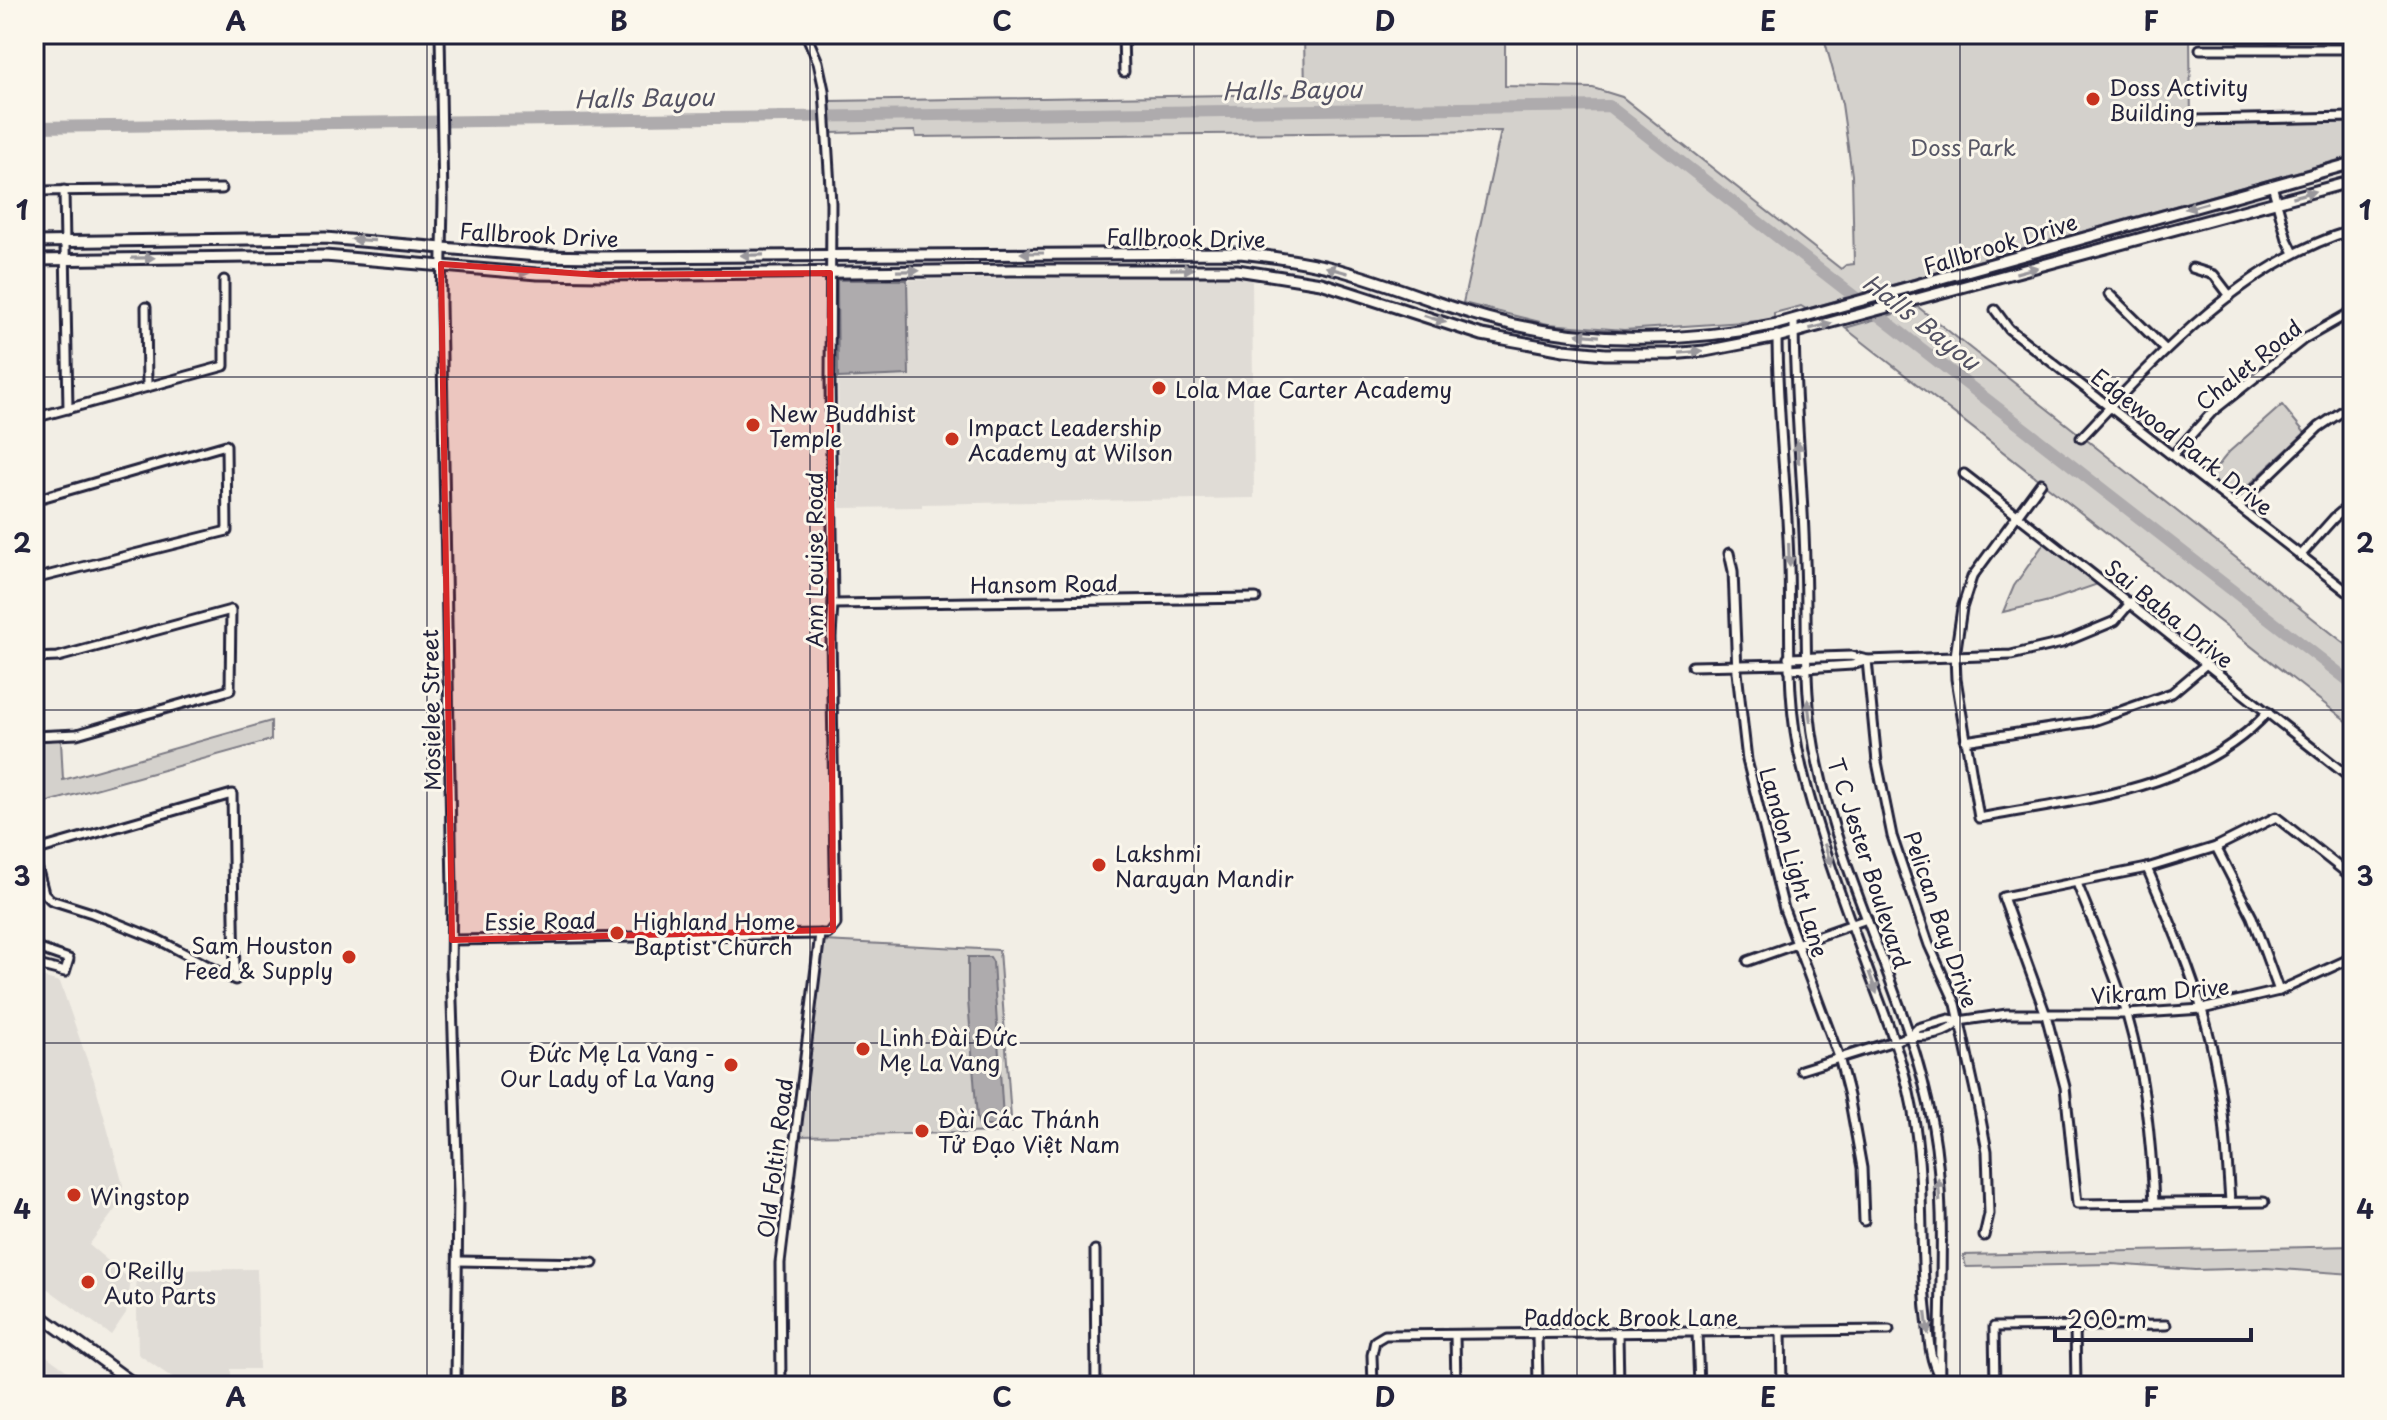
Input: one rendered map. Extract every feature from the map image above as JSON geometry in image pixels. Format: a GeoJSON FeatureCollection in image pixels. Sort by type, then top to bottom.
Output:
{"type":"FeatureCollection","features":[{"type":"Feature","properties":{"kind":"main road","name":"Fallbrook Drive"},"geometry":{"type":"LineString","coordinates":[[34,242],[325,238],[538,256],[599,257],[1240,253],[1326,266],[1487,318],[1567,333],[1639,338],[1730,332],[1794,320],[2353,163]]}},
{"type":"Feature","properties":{"kind":"main road","name":"Fallbrook Drive"},"geometry":{"type":"LineString","coordinates":[[34,260],[325,256],[537,274],[584,275],[1237,270],[1321,283],[1482,335],[1564,350],[1605,354],[1670,354],[1725,348],[1794,333],[2353,181]]}},
{"type":"Feature","properties":{"kind":"main road"},"geometry":{"type":"LineString","coordinates":[[2126,225],[2130,242]]}},
{"type":"Feature","properties":{"kind":"main road"},"geometry":{"type":"LineString","coordinates":[[1104,253],[1104,269]]}},
{"type":"Feature","properties":{"kind":"main road"},"geometry":{"type":"LineString","coordinates":[[1237,270],[1240,253]]}},
{"type":"Feature","properties":{"kind":"main road"},"geometry":{"type":"LineString","coordinates":[[1984,267],[1988,281]]}},
{"type":"Feature","properties":{"kind":"main road"},"geometry":{"type":"LineString","coordinates":[[34,1311],[137,1386]]}},
{"type":"Feature","properties":{"kind":"street","name":"Mosielee Street"},"geometry":{"type":"LineString","coordinates":[[440,34],[443,200],[440,246],[458,1261],[456,1386]]}},
{"type":"Feature","properties":{"kind":"street","name":"Ann Louise Road"},"geometry":{"type":"LineString","coordinates":[[806,34],[818,62],[824,95],[831,203],[831,637],[836,924],[828,934],[820,934]]}},
{"type":"Feature","properties":{"kind":"street"},"geometry":{"type":"LineString","coordinates":[[1123,34],[1124,72]]}},
{"type":"Feature","properties":{"kind":"street"},"geometry":{"type":"LineString","coordinates":[[2200,49],[2353,49]]}},
{"type":"Feature","properties":{"kind":"street"},"geometry":{"type":"LineString","coordinates":[[2196,120],[2353,117]]}},
{"type":"Feature","properties":{"kind":"street"},"geometry":{"type":"LineString","coordinates":[[2272,185],[2294,253]]}},
{"type":"Feature","properties":{"kind":"street"},"geometry":{"type":"LineString","coordinates":[[34,191],[222,189]]}},
{"type":"Feature","properties":{"kind":"street"},"geometry":{"type":"LineString","coordinates":[[64,190],[68,409]]}},
{"type":"Feature","properties":{"kind":"street"},"geometry":{"type":"LineString","coordinates":[[2081,438],[2166,350],[2230,296],[2294,253],[2353,230]]}},
{"type":"Feature","properties":{"kind":"street"},"geometry":{"type":"LineString","coordinates":[[2192,268],[2214,275],[2230,296]]}},
{"type":"Feature","properties":{"kind":"street"},"geometry":{"type":"LineString","coordinates":[[34,418],[224,366],[224,280]]}},
{"type":"Feature","properties":{"kind":"street"},"geometry":{"type":"LineString","coordinates":[[2109,294],[2166,350]]}},
{"type":"Feature","properties":{"kind":"street"},"geometry":{"type":"LineString","coordinates":[[146,307],[147,387]]}},
{"type":"Feature","properties":{"kind":"street","name":"Edgewood Park Drive"},"geometry":{"type":"LineString","coordinates":[[1995,310],[2009,329],[2353,596]]}},
{"type":"Feature","properties":{"kind":"street","name":"Chalet Road"},"geometry":{"type":"LineString","coordinates":[[2173,455],[2213,411],[2304,339],[2353,311]]}},
{"type":"Feature","properties":{"kind":"street","name":"T C Jester Boulevard"},"geometry":{"type":"LineString","coordinates":[[1794,320],[1806,563],[1805,669],[1811,729],[1824,793],[1910,1036],[1933,1127],[1940,1201],[1940,1381]]}},
{"type":"Feature","properties":{"kind":"street","name":"T C Jester Boulevard"},"geometry":{"type":"LineString","coordinates":[[1777,324],[1789,565],[1788,664],[1795,732],[1801,766],[1852,925],[1895,1041],[1915,1123],[1921,1180],[1922,1268],[1932,1362],[1940,1381]]}},
{"type":"Feature","properties":{"kind":"street"},"geometry":{"type":"LineString","coordinates":[[2238,505],[2319,427],[2353,404]]}},
{"type":"Feature","properties":{"kind":"street"},"geometry":{"type":"LineString","coordinates":[[34,500],[226,445],[227,531],[34,579]]}},
{"type":"Feature","properties":{"kind":"street","name":"Sai Baba Drive"},"geometry":{"type":"LineString","coordinates":[[1964,474],[2131,602],[2205,665],[2353,780]]}},
{"type":"Feature","properties":{"kind":"street"},"geometry":{"type":"LineString","coordinates":[[2041,483],[1972,577],[1962,608],[1955,656],[1958,702],[1979,818],[2112,793],[2163,779],[2205,762],[2251,731],[2268,712]]}},
{"type":"Feature","properties":{"kind":"street"},"geometry":{"type":"LineString","coordinates":[[2300,556],[2353,502]]}},
{"type":"Feature","properties":{"kind":"street","name":"Landon Light Lane"},"geometry":{"type":"LineString","coordinates":[[1729,553],[1733,571],[1736,666],[1747,760],[1780,894],[1839,1057],[1858,1134],[1864,1221]]}},
{"type":"Feature","properties":{"kind":"street","name":"Hansom Road"},"geometry":{"type":"LineString","coordinates":[[833,604],[1256,598]]}},
{"type":"Feature","properties":{"kind":"street"},"geometry":{"type":"LineString","coordinates":[[1692,666],[1788,664],[1805,669],[1852,665],[1867,660],[2011,655],[2062,643],[2115,621],[2131,602]]}},
{"type":"Feature","properties":{"kind":"street"},"geometry":{"type":"LineString","coordinates":[[34,658],[58,657],[231,610],[230,690],[77,734],[34,736]]}},
{"type":"Feature","properties":{"kind":"street"},"geometry":{"type":"LineString","coordinates":[[1788,664],[1805,657],[1851,656],[1867,660]]}},
{"type":"Feature","properties":{"kind":"street","name":"Pelican Bay Drive"},"geometry":{"type":"LineString","coordinates":[[1867,660],[1877,762],[1892,836],[1929,945],[1952,994],[1987,1151],[1989,1214],[1984,1236]]}},
{"type":"Feature","properties":{"kind":"street"},"geometry":{"type":"LineString","coordinates":[[1965,741],[2090,722],[2172,693],[2205,665]]}},
{"type":"Feature","properties":{"kind":"street"},"geometry":{"type":"LineString","coordinates":[[232,794],[235,980],[159,940],[51,900],[44,893],[34,853],[232,794]]}},
{"type":"Feature","properties":{"kind":"street"},"geometry":{"type":"LineString","coordinates":[[2264,1202],[2077,1204],[2065,1087],[2046,1015],[2003,897],[2147,868],[2216,847],[2276,817],[2353,878]]}},
{"type":"Feature","properties":{"kind":"street"},"geometry":{"type":"LineString","coordinates":[[2216,847],[2252,917],[2279,991]]}},
{"type":"Feature","properties":{"kind":"street"},"geometry":{"type":"LineString","coordinates":[[2147,868],[2174,929],[2202,1009],[2217,1072],[2230,1202]]}},
{"type":"Feature","properties":{"kind":"street"},"geometry":{"type":"LineString","coordinates":[[2077,883],[2127,1014],[2152,1143],[2154,1203]]}},
{"type":"Feature","properties":{"kind":"street"},"geometry":{"type":"LineString","coordinates":[[1748,961],[1867,919]]}},
{"type":"Feature","properties":{"kind":"street","name":"Essie Road"},"geometry":{"type":"LineString","coordinates":[[452,940],[820,934]]}},
{"type":"Feature","properties":{"kind":"street","name":"Old Foltin Road"},"geometry":{"type":"LineString","coordinates":[[781,1386],[780,1263],[820,934]]}},
{"type":"Feature","properties":{"kind":"street"},"geometry":{"type":"LineString","coordinates":[[34,947],[69,959],[65,972],[34,964]]}},
{"type":"Feature","properties":{"kind":"street","name":"Vikram Drive"},"geometry":{"type":"LineString","coordinates":[[1801,1070],[1910,1036],[1918,1028],[1949,1019],[1959,1021],[2007,1014],[2127,1014],[2202,1009],[2242,1002],[2279,991],[2345,961],[2353,954]]}},
{"type":"Feature","properties":{"kind":"street"},"geometry":{"type":"LineString","coordinates":[[1095,1250],[1096,1386]]}},
{"type":"Feature","properties":{"kind":"street"},"geometry":{"type":"LineString","coordinates":[[458,1261],[593,1263]]}},
{"type":"Feature","properties":{"kind":"street"},"geometry":{"type":"LineString","coordinates":[[1922,1268],[1940,1268]]}},
{"type":"Feature","properties":{"kind":"street"},"geometry":{"type":"LineString","coordinates":[[1995,1386],[1994,1327],[2166,1325]]}},
{"type":"Feature","properties":{"kind":"street"},"geometry":{"type":"LineString","coordinates":[[2075,1326],[2076,1386]]}},
{"type":"Feature","properties":{"kind":"street","name":"Paddock Brook Lane"},"geometry":{"type":"LineString","coordinates":[[1373,1386],[1375,1341],[1385,1335],[1889,1330]]}},
{"type":"Feature","properties":{"kind":"street"},"geometry":{"type":"LineString","coordinates":[[1781,1332],[1782,1386]]}},
{"type":"Feature","properties":{"kind":"street"},"geometry":{"type":"LineString","coordinates":[[1697,1333],[1699,1386]]}},
{"type":"Feature","properties":{"kind":"street"},"geometry":{"type":"LineString","coordinates":[[1618,1334],[1619,1386]]}},
{"type":"Feature","properties":{"kind":"street"},"geometry":{"type":"LineString","coordinates":[[1455,1335],[1456,1386]]}},
{"type":"Feature","properties":{"kind":"street"},"geometry":{"type":"LineString","coordinates":[[1537,1335],[1538,1386]]}},
{"type":"Feature","properties":{"kind":"highlighted area"},"geometry":{"type":"Polygon","coordinates":[[[441,264],[599,275],[830,273],[833,930],[452,940],[441,264]]]}},
{"type":"Feature","properties":{"kind":"shaded area"},"geometry":{"type":"Polygon","coordinates":[[[1193,275],[1252,278],[1254,498],[840,508],[838,378],[909,375],[907,280],[1193,275]]]}},
{"type":"Feature","properties":{"kind":"shaded area"},"geometry":{"type":"Polygon","coordinates":[[[837,280],[907,280],[909,375],[838,378],[837,280]]]}},
{"type":"Feature","properties":{"kind":"shaded area"},"geometry":{"type":"Polygon","coordinates":[[[968,957],[990,957],[993,962],[1003,1118],[1003,1125],[997,1127],[979,1125],[977,1118],[968,957]]]}},
{"type":"Feature","properties":{"kind":"shaded area"},"geometry":{"type":"Polygon","coordinates":[[[34,975],[60,982],[94,1080],[123,1185],[117,1207],[89,1245],[131,1280],[126,1313],[111,1335],[34,1279],[34,975]]]}},
{"type":"Feature","properties":{"kind":"shaded area"},"geometry":{"type":"Polygon","coordinates":[[[257,1269],[259,1369],[231,1369],[231,1386],[184,1386],[138,1354],[136,1270],[257,1269]]]}},
{"type":"Feature","properties":{"kind":"shaded area"},"geometry":{"type":"Polygon","coordinates":[[[34,1347],[88,1386],[34,1386],[34,1347]]]}},
{"type":"Feature","properties":{"kind":"green space","name":"Doss Park"},"geometry":{"type":"Polygon","coordinates":[[[1304,34],[1505,34],[1505,86],[1593,88],[1622,97],[1841,269],[1854,264],[1852,175],[1842,104],[1823,34],[2190,34],[2191,125],[2353,122],[2353,156],[1806,309],[1801,306],[1774,313],[1774,320],[1624,330],[1548,324],[1463,303],[1501,131],[916,137],[915,131],[830,133],[829,101],[1305,94],[1304,34]]]}},
{"type":"Feature","properties":{"kind":"green space"},"geometry":{"type":"Polygon","coordinates":[[[1918,307],[2353,650],[2353,726],[1845,328],[1918,307]]]}},
{"type":"Feature","properties":{"kind":"green space"},"geometry":{"type":"Polygon","coordinates":[[[2282,405],[2305,433],[2238,495],[2230,496],[2207,479],[2229,452],[2282,405]]]}},
{"type":"Feature","properties":{"kind":"green space"},"geometry":{"type":"Polygon","coordinates":[[[2045,542],[2098,584],[2049,601],[2003,612],[2014,586],[2045,542]]]}},
{"type":"Feature","properties":{"kind":"green space"},"geometry":{"type":"Polygon","coordinates":[[[271,721],[271,740],[34,806],[34,740],[61,740],[63,780],[271,721]]]}},
{"type":"Feature","properties":{"kind":"green space"},"geometry":{"type":"Polygon","coordinates":[[[824,941],[999,950],[1012,1132],[800,1136],[824,941]]]}},
{"type":"Feature","properties":{"kind":"green space"},"geometry":{"type":"Polygon","coordinates":[[[2353,1246],[2353,1274],[2266,1268],[2195,1270],[2112,1264],[1966,1267],[1963,1255],[2353,1246]]]}},
{"type":"Feature","properties":{"kind":"waterway","name":"Halls Bayou"},"geometry":{"type":"LineString","coordinates":[[34,127],[1609,106],[2353,684]]}},
{"type":"Feature","properties":{"kind":"place","name":"Doss Activity Building"},"geometry":{"type":"Point","coordinates":[2093,99]}},
{"type":"Feature","properties":{"kind":"place","name":"Lola Mae Carter Academy"},"geometry":{"type":"Point","coordinates":[1159,388]}},
{"type":"Feature","properties":{"kind":"place","name":"New Buddhist Temple"},"geometry":{"type":"Point","coordinates":[753,425]}},
{"type":"Feature","properties":{"kind":"place","name":"Impact Leadership Academy at Wilson"},"geometry":{"type":"Point","coordinates":[952,439]}},
{"type":"Feature","properties":{"kind":"place","name":"Lakshmi Narayan Mandir"},"geometry":{"type":"Point","coordinates":[1099,865]}},
{"type":"Feature","properties":{"kind":"place","name":"Highland Home Baptist Church"},"geometry":{"type":"Point","coordinates":[617,933]}},
{"type":"Feature","properties":{"kind":"place","name":"Sam Houston Feed & Supply"},"geometry":{"type":"Point","coordinates":[349,957]}},
{"type":"Feature","properties":{"kind":"place","name":"Linh Đài Đức Mẹ La Vang"},"geometry":{"type":"Point","coordinates":[863,1049]}},
{"type":"Feature","properties":{"kind":"place","name":"Đức Mẹ La Vang - Our Lady of La Vang"},"geometry":{"type":"Point","coordinates":[731,1065]}},
{"type":"Feature","properties":{"kind":"place","name":"Đài Các Thánh Tử Đạo Việt Nam"},"geometry":{"type":"Point","coordinates":[922,1131]}},
{"type":"Feature","properties":{"kind":"place","name":"Wingstop"},"geometry":{"type":"Point","coordinates":[74,1195]}},
{"type":"Feature","properties":{"kind":"place","name":"O'Reilly Auto Parts"},"geometry":{"type":"Point","coordinates":[88,1282]}}]}
